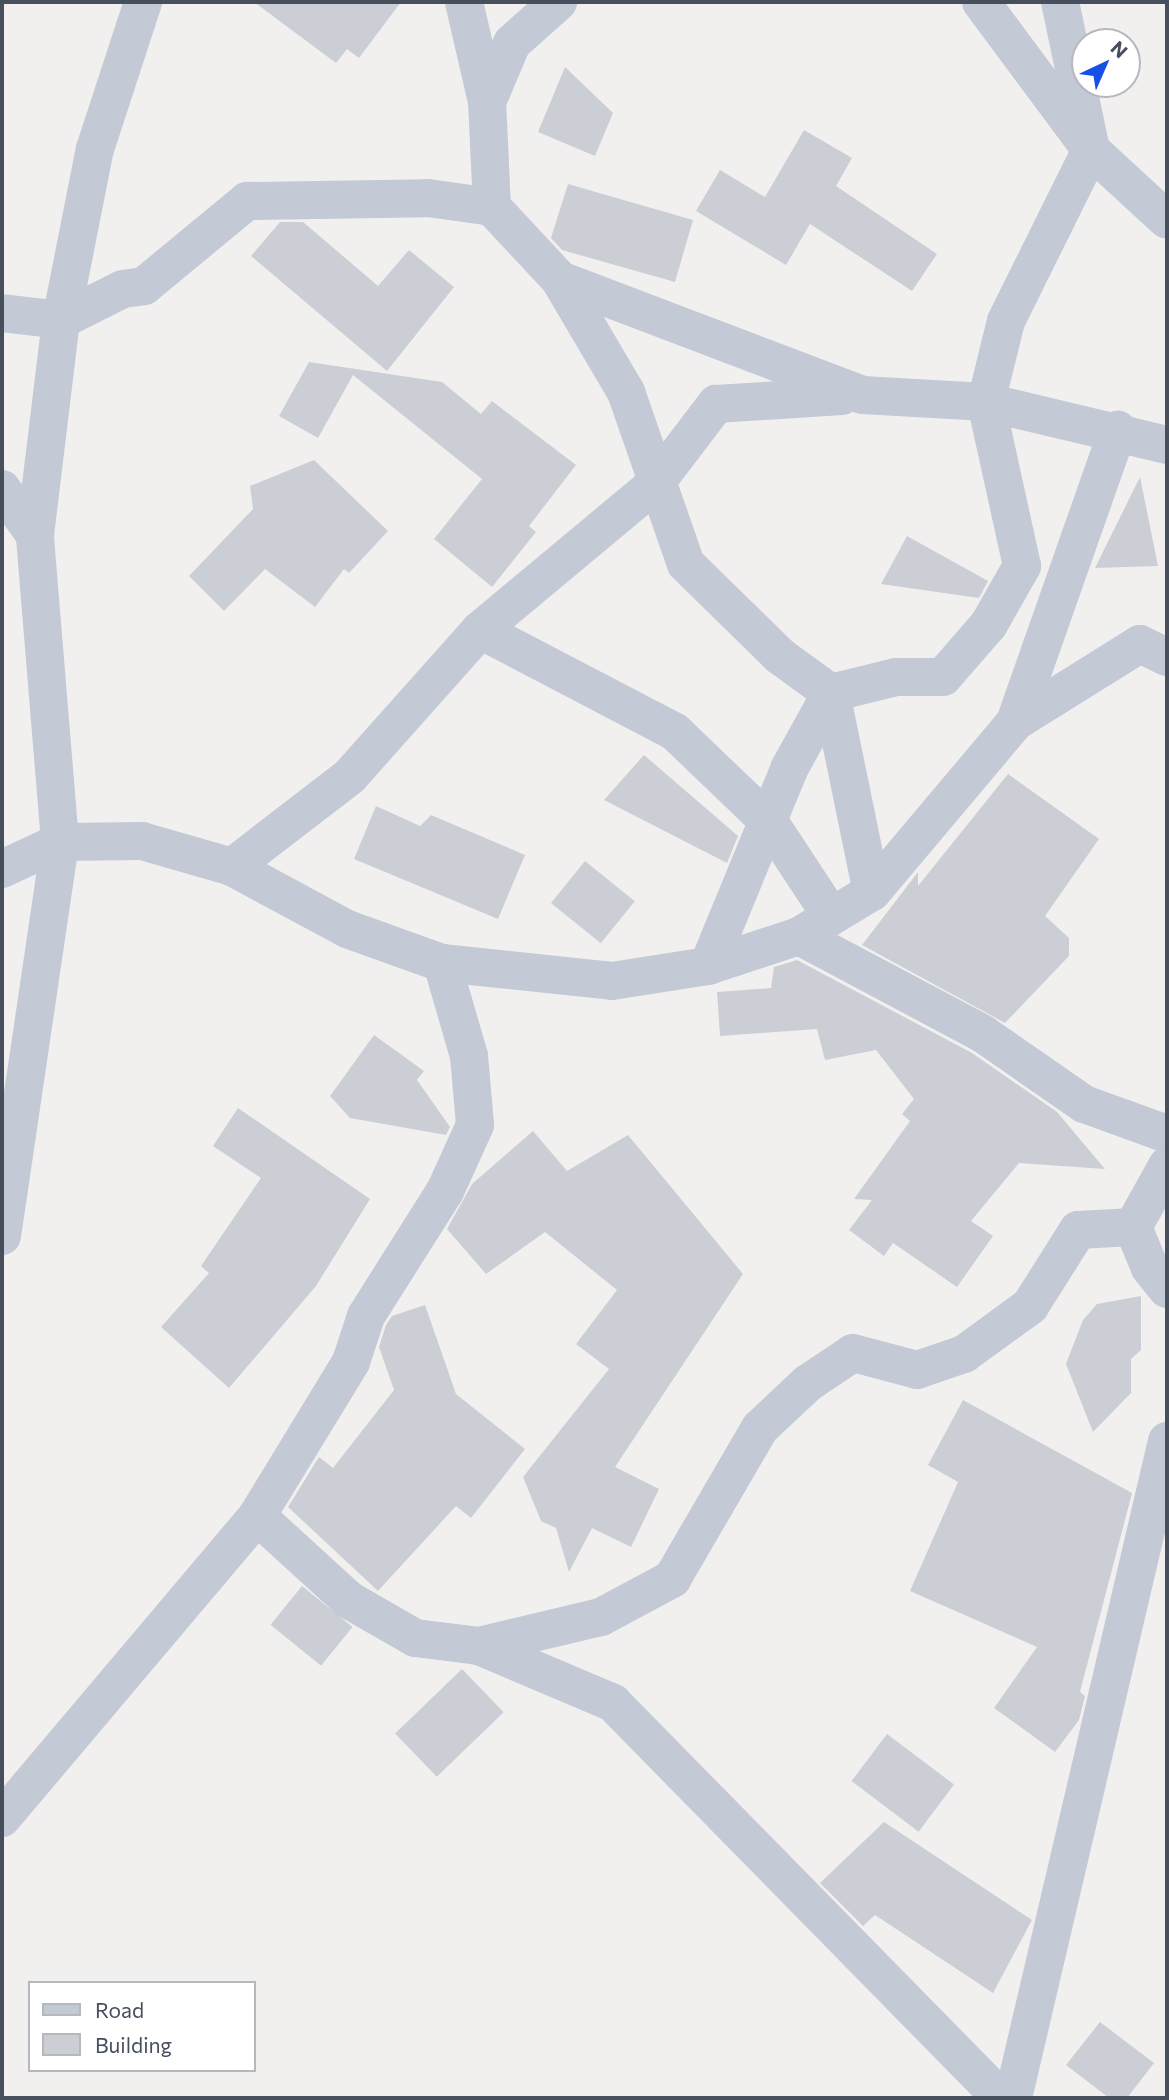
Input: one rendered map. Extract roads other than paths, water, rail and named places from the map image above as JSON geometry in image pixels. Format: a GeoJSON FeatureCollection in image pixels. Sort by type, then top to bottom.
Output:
{"type":"FeatureCollection","features":[{"type":"Feature","properties":{"kind":"street"},"geometry":{"type":"LineString","coordinates":[[2,1236],[60,842],[35,535],[61,320],[95,149],[143,2]]}},
{"type":"Feature","properties":{"kind":"street"},"geometry":{"type":"LineString","coordinates":[[464,2],[487,102],[492,207]]}},
{"type":"Feature","properties":{"kind":"street"},"geometry":{"type":"LineString","coordinates":[[487,102],[512,43],[558,2]]}},
{"type":"Feature","properties":{"kind":"street"},"geometry":{"type":"LineString","coordinates":[[981,2],[1091,150],[1167,220]]}},
{"type":"Feature","properties":{"kind":"street"},"geometry":{"type":"LineString","coordinates":[[708,966],[770,823],[789,769],[831,693],[896,677],[943,677],[989,624],[1021,566],[986,402],[1006,321],[1091,150],[1060,2]]}},
{"type":"Feature","properties":{"kind":"street"},"geometry":{"type":"LineString","coordinates":[[2,313],[61,320],[163,274],[247,201],[415,197],[492,207],[561,281],[626,392],[655,484],[686,564],[780,656],[831,693],[872,892]]}},
{"type":"Feature","properties":{"kind":"street"},"geometry":{"type":"LineString","coordinates":[[561,281],[862,395]]}},
{"type":"Feature","properties":{"kind":"street"},"geometry":{"type":"LineString","coordinates":[[232,867],[350,776],[480,630],[655,484],[716,404],[862,395],[986,402],[1118,430],[1167,445]]}},
{"type":"Feature","properties":{"kind":"street"},"geometry":{"type":"LineString","coordinates":[[1015,722],[1118,430]]}},
{"type":"Feature","properties":{"kind":"street"},"geometry":{"type":"LineString","coordinates":[[2,489],[35,535]]}},
{"type":"Feature","properties":{"kind":"street"},"geometry":{"type":"LineString","coordinates":[[480,630],[675,732],[770,823],[815,926],[983,1034],[1084,1104],[1167,1134]]}},
{"type":"Feature","properties":{"kind":"street"},"geometry":{"type":"LineString","coordinates":[[2,869],[60,842],[142,841],[232,867],[347,929],[442,963],[612,981],[708,966],[815,926],[872,892],[1015,722],[1140,644],[1167,657]]}},
{"type":"Feature","properties":{"kind":"street"},"geometry":{"type":"LineString","coordinates":[[2,1818],[257,1516],[351,1363],[366,1315],[445,1191],[475,1125],[469,1056],[442,963]]}},
{"type":"Feature","properties":{"kind":"street"},"geometry":{"type":"LineString","coordinates":[[1133,1227],[1167,1166]]}},
{"type":"Feature","properties":{"kind":"street"},"geometry":{"type":"LineString","coordinates":[[479,1646],[601,1617],[672,1579],[760,1428],[808,1383],[853,1353],[917,1370],[964,1354],[1030,1306],[1078,1230],[1133,1227]]}},
{"type":"Feature","properties":{"kind":"street"},"geometry":{"type":"LineString","coordinates":[[1133,1227],[1150,1268],[1167,1289]]}},
{"type":"Feature","properties":{"kind":"street"},"geometry":{"type":"LineString","coordinates":[[1013,2098],[1167,1441]]}},
{"type":"Feature","properties":{"kind":"street"},"geometry":{"type":"LineString","coordinates":[[257,1516],[349,1600],[415,1638],[479,1646],[613,1703],[1001,2098]]}}]}
